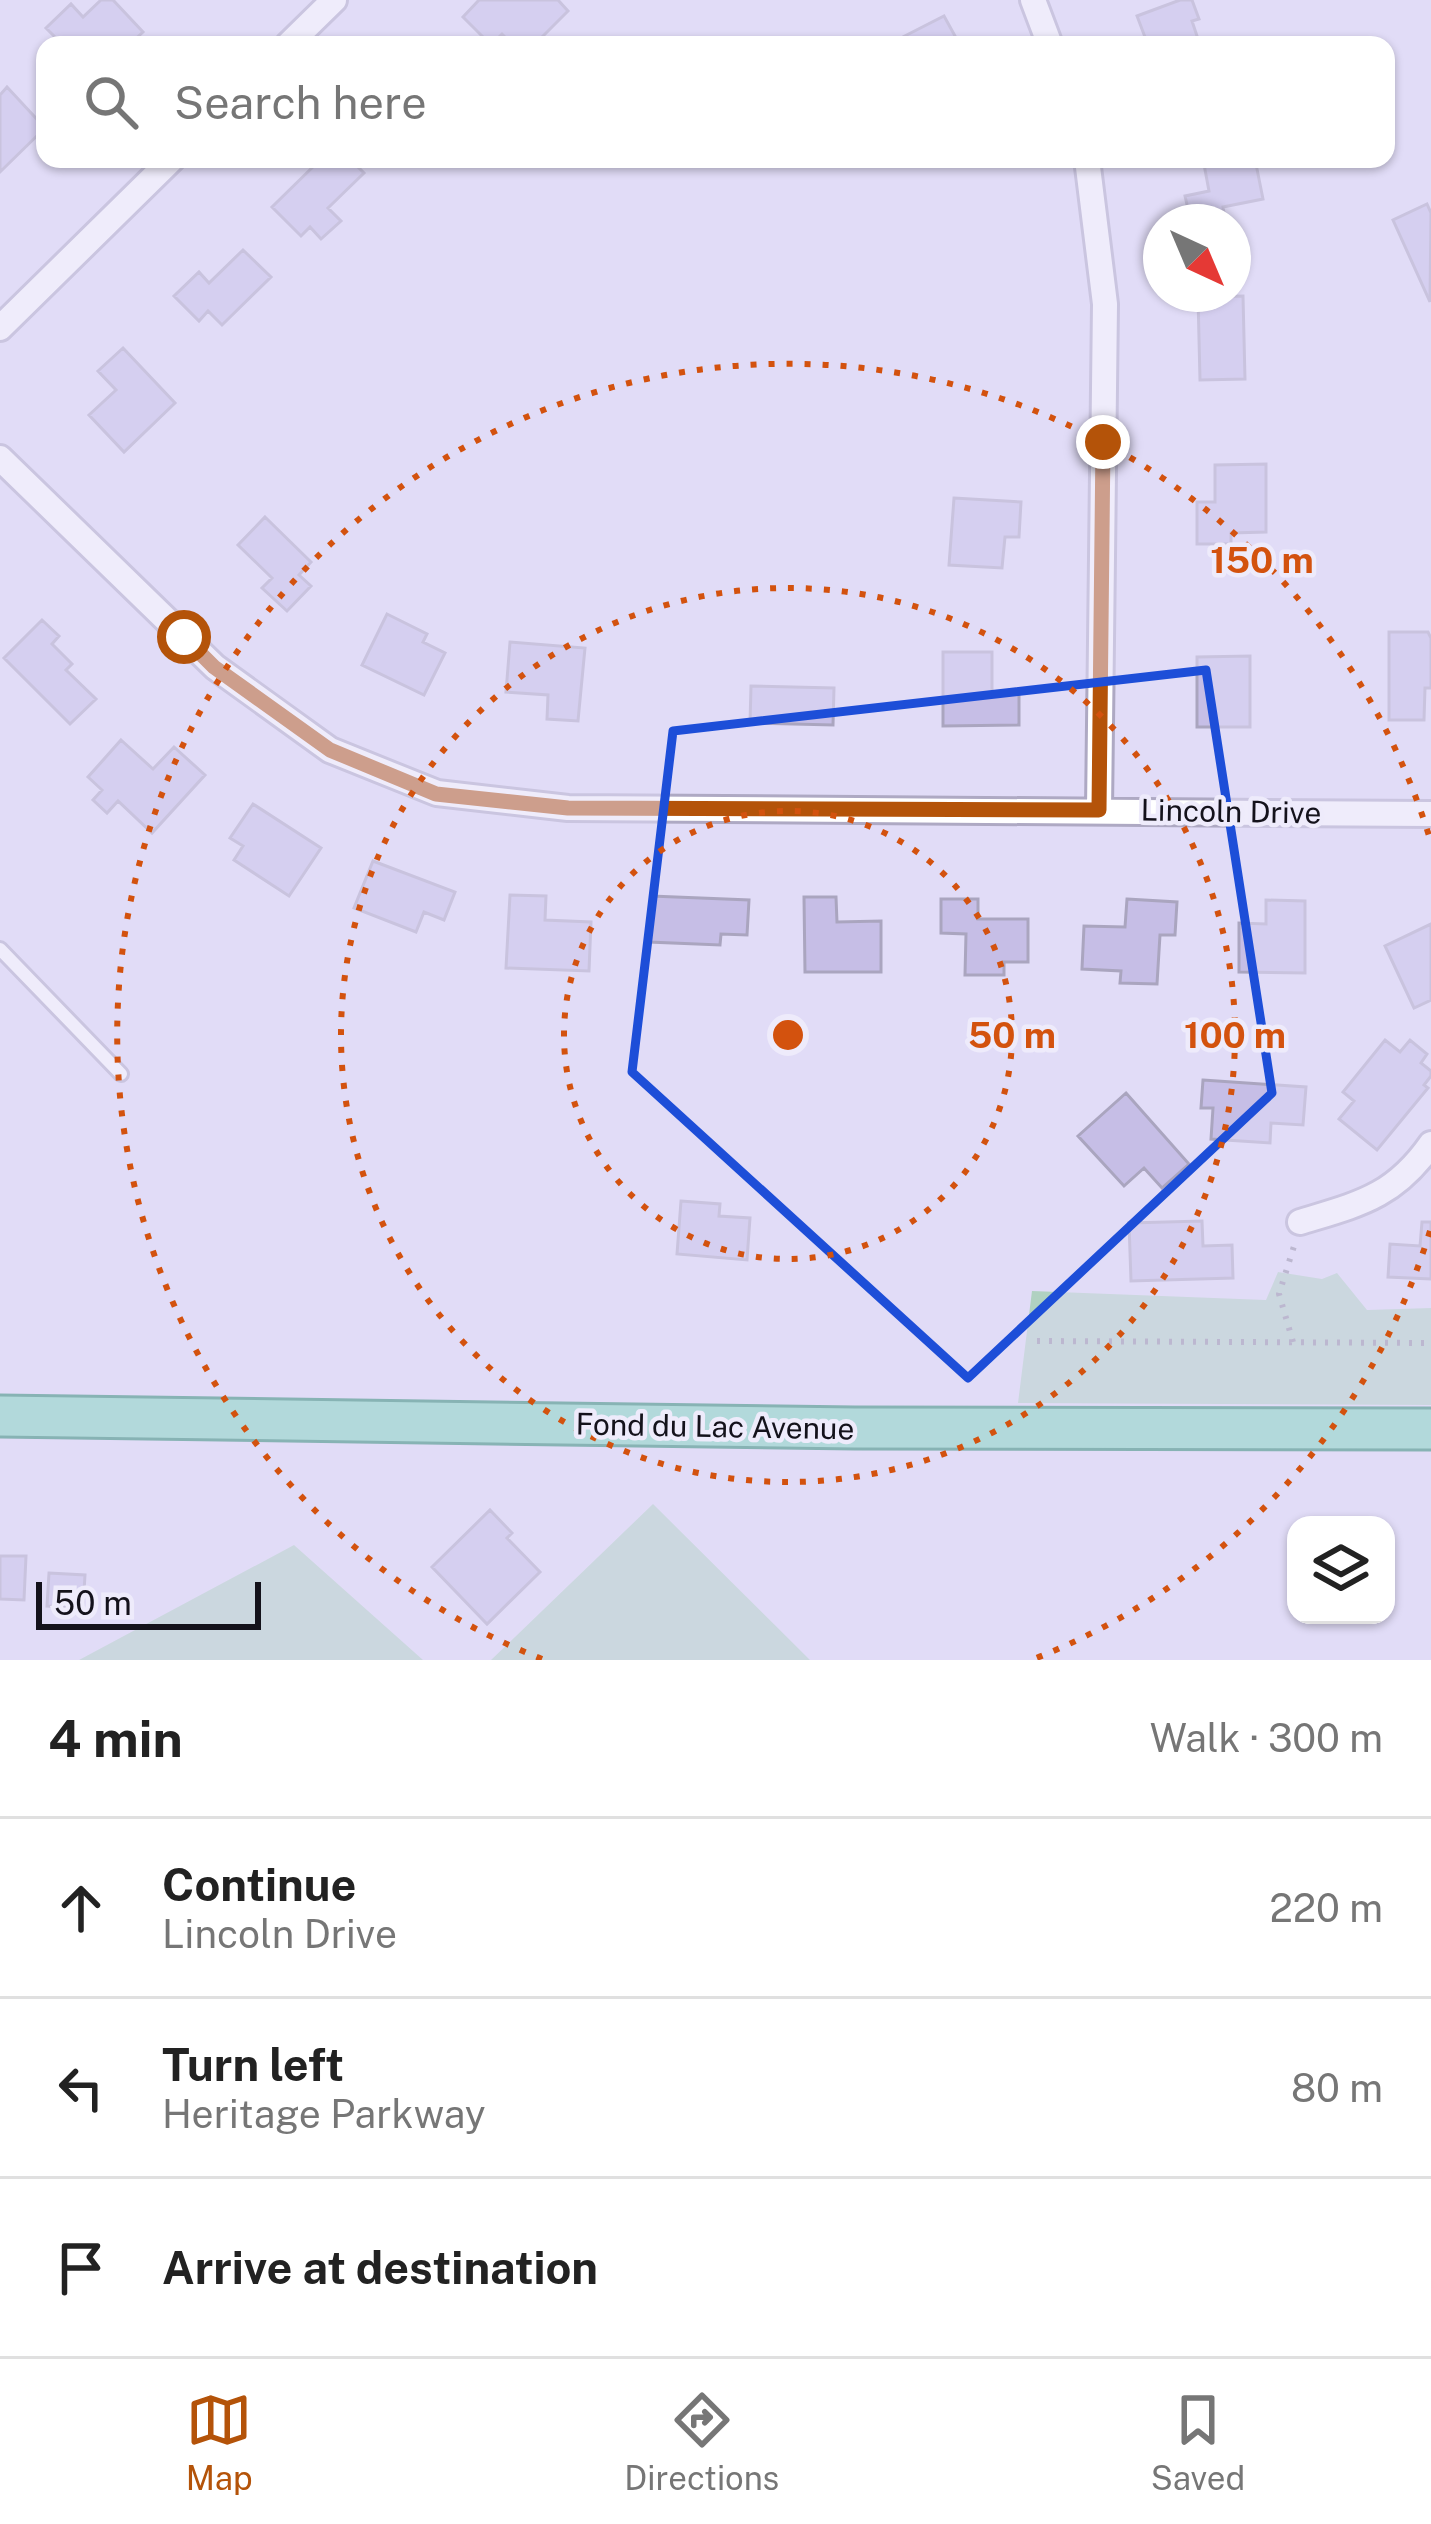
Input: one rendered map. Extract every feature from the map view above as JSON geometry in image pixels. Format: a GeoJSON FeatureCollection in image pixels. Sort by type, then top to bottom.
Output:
{"type":"FeatureCollection","features":[{"type":"Feature","properties":{"kind":"main road","name":"Fond du Lac Avenue"},"geometry":{"type":"LineString","coordinates":[[0,1416],[878,1429],[1431,1429]]}},
{"type":"Feature","properties":{"kind":"street"},"geometry":{"type":"LineString","coordinates":[[297,36],[334,0]]}},
{"type":"Feature","properties":{"kind":"street"},"geometry":{"type":"LineString","coordinates":[[1033,0],[1047,36]]}},
{"type":"Feature","properties":{"kind":"street"},"geometry":{"type":"LineString","coordinates":[[0,328],[163,168]]}},
{"type":"Feature","properties":{"kind":"street"},"geometry":{"type":"LineString","coordinates":[[1089,168],[1105,304],[1099,810]]}},
{"type":"Feature","properties":{"kind":"street","name":"Lincoln Drive"},"geometry":{"type":"LineString","coordinates":[[0,458],[214,667],[330,750],[436,794],[568,808],[1431,814]]}},
{"type":"Feature","properties":{"kind":"street"},"geometry":{"type":"LineString","coordinates":[[1300,1222],[1392,1188],[1410,1174],[1431,1144]]}},
{"type":"Feature","properties":{"kind":"lane"},"geometry":{"type":"LineString","coordinates":[[0,949],[121,1074]]}},
{"type":"Feature","properties":{"kind":"path"},"geometry":{"type":"LineString","coordinates":[[1292,1342],[1280,1294],[1300,1222]]}},
{"type":"Feature","properties":{"kind":"path"},"geometry":{"type":"LineString","coordinates":[[1037,1341],[1431,1343]]}},
{"type":"Feature","properties":{"kind":"highlighted area"},"geometry":{"type":"Polygon","coordinates":[[[1206,670],[1272,1093],[968,1378],[632,1072],[673,731],[1206,670]]]}},
{"type":"Feature","properties":{"kind":"green space"},"geometry":{"type":"Polygon","coordinates":[[[1278,1272],[1322,1279],[1337,1273],[1367,1310],[1431,1308],[1431,1405],[1018,1403],[1032,1291],[1266,1300],[1278,1272]]]}},
{"type":"Feature","properties":{"kind":"green space"},"geometry":{"type":"Polygon","coordinates":[[[653,1504],[810,1660],[491,1660],[653,1504]]]}},
{"type":"Feature","properties":{"kind":"green space"},"geometry":{"type":"Polygon","coordinates":[[[294,1545],[423,1660],[79,1660],[294,1545]]]}},
{"type":"Feature","properties":{"kind":"building"},"geometry":{"type":"Polygon","coordinates":[[[101,0],[113,0],[143,32],[139,36],[54,36],[46,28],[71,4],[83,17],[101,0]]]}},
{"type":"Feature","properties":{"kind":"building"},"geometry":{"type":"Polygon","coordinates":[[[479,0],[558,0],[568,11],[543,36],[482,36],[463,17],[479,0]]]}},
{"type":"Feature","properties":{"kind":"building"},"geometry":{"type":"Polygon","coordinates":[[[1192,0],[1199,19],[1192,21],[1197,36],[1145,36],[1137,16],[1192,0]]]}},
{"type":"Feature","properties":{"kind":"building"},"geometry":{"type":"Polygon","coordinates":[[[944,16],[955,36],[905,36],[944,16]]]}},
{"type":"Feature","properties":{"kind":"building"},"geometry":{"type":"Polygon","coordinates":[[[7,87],[36,118],[36,137],[0,172],[0,95],[7,87]]]}},
{"type":"Feature","properties":{"kind":"building"},"geometry":{"type":"Polygon","coordinates":[[[312,168],[359,168],[364,173],[328,208],[341,221],[321,239],[310,227],[301,236],[272,207],[312,168]]]}},
{"type":"Feature","properties":{"kind":"building"},"geometry":{"type":"Polygon","coordinates":[[[1205,168],[1257,168],[1263,199],[1187,204],[1185,196],[1209,191],[1205,168]]]}},
{"type":"Feature","properties":{"kind":"building"},"geometry":{"type":"Polygon","coordinates":[[[1427,204],[1431,213],[1430,302],[1393,220],[1427,204]]]}},
{"type":"Feature","properties":{"kind":"building"},"geometry":{"type":"Polygon","coordinates":[[[243,250],[271,277],[222,325],[208,311],[199,321],[174,296],[199,272],[209,283],[243,250]]]}},
{"type":"Feature","properties":{"kind":"building"},"geometry":{"type":"Polygon","coordinates":[[[1198,312],[1243,312],[1245,379],[1200,380],[1198,312]]]}},
{"type":"Feature","properties":{"kind":"building"},"geometry":{"type":"Polygon","coordinates":[[[123,348],[175,403],[124,452],[89,415],[116,390],[98,371],[123,348]]]}},
{"type":"Feature","properties":{"kind":"building"},"geometry":{"type":"Polygon","coordinates":[[[1266,464],[1266,532],[1231,533],[1231,544],[1197,544],[1197,502],[1215,502],[1215,465],[1266,464]]]}},
{"type":"Feature","properties":{"kind":"building"},"geometry":{"type":"Polygon","coordinates":[[[954,498],[1021,502],[1019,537],[1005,537],[1002,568],[949,565],[954,498]]]}},
{"type":"Feature","properties":{"kind":"building"},"geometry":{"type":"Polygon","coordinates":[[[265,517],[311,562],[299,575],[311,586],[287,611],[262,588],[272,578],[238,545],[265,517]]]}},
{"type":"Feature","properties":{"kind":"building"},"geometry":{"type":"Polygon","coordinates":[[[387,614],[427,634],[423,642],[445,653],[424,695],[362,665],[387,614]]]}},
{"type":"Feature","properties":{"kind":"building"},"geometry":{"type":"Polygon","coordinates":[[[42,620],[59,636],[52,644],[72,664],[66,670],[96,699],[70,724],[4,658],[42,620]]]}},
{"type":"Feature","properties":{"kind":"building"},"geometry":{"type":"Polygon","coordinates":[[[1389,632],[1428,632],[1431,638],[1431,688],[1425,688],[1424,720],[1389,720],[1389,632]]]}},
{"type":"Feature","properties":{"kind":"building"},"geometry":{"type":"Polygon","coordinates":[[[510,642],[585,648],[578,721],[547,719],[548,695],[506,692],[510,642]]]}},
{"type":"Feature","properties":{"kind":"building"},"geometry":{"type":"Polygon","coordinates":[[[943,652],[992,652],[992,692],[1019,691],[1019,725],[943,726],[943,652]]]}},
{"type":"Feature","properties":{"kind":"building"},"geometry":{"type":"Polygon","coordinates":[[[1250,656],[1250,727],[1197,727],[1197,657],[1250,656]]]}},
{"type":"Feature","properties":{"kind":"building"},"geometry":{"type":"Polygon","coordinates":[[[751,686],[834,688],[833,725],[750,723],[751,686]]]}},
{"type":"Feature","properties":{"kind":"building"},"geometry":{"type":"Polygon","coordinates":[[[121,740],[153,769],[174,747],[205,775],[152,833],[118,801],[107,813],[93,800],[102,790],[88,777],[121,740]]]}},
{"type":"Feature","properties":{"kind":"building"},"geometry":{"type":"Polygon","coordinates":[[[253,804],[321,848],[289,896],[234,860],[243,846],[230,838],[253,804]]]}},
{"type":"Feature","properties":{"kind":"building"},"geometry":{"type":"Polygon","coordinates":[[[373,861],[455,892],[444,920],[424,912],[416,932],[354,908],[373,861]]]}},
{"type":"Feature","properties":{"kind":"building"},"geometry":{"type":"Polygon","coordinates":[[[510,895],[546,896],[545,920],[591,922],[589,971],[506,968],[510,895]]]}},
{"type":"Feature","properties":{"kind":"building"},"geometry":{"type":"Polygon","coordinates":[[[651,896],[749,900],[747,935],[721,934],[720,945],[649,942],[651,896]]]}},
{"type":"Feature","properties":{"kind":"building"},"geometry":{"type":"Polygon","coordinates":[[[804,897],[836,897],[837,922],[881,921],[881,972],[805,972],[804,897]]]}},
{"type":"Feature","properties":{"kind":"building"},"geometry":{"type":"Polygon","coordinates":[[[941,899],[978,899],[978,919],[1028,919],[1028,962],[1004,962],[1004,975],[965,975],[966,934],[941,933],[941,899]]]}},
{"type":"Feature","properties":{"kind":"building"},"geometry":{"type":"Polygon","coordinates":[[[1127,899],[1177,902],[1175,935],[1160,935],[1157,984],[1120,983],[1121,971],[1082,969],[1084,926],[1125,927],[1127,899]]]}},
{"type":"Feature","properties":{"kind":"building"},"geometry":{"type":"Polygon","coordinates":[[[1266,900],[1305,901],[1305,973],[1239,972],[1239,923],[1266,924],[1266,900]]]}},
{"type":"Feature","properties":{"kind":"building"},"geometry":{"type":"Polygon","coordinates":[[[1431,924],[1431,1000],[1414,1008],[1385,946],[1431,924]]]}},
{"type":"Feature","properties":{"kind":"building"},"geometry":{"type":"Polygon","coordinates":[[[1385,1040],[1400,1052],[1410,1040],[1427,1054],[1421,1063],[1431,1076],[1424,1085],[1428,1088],[1377,1150],[1339,1119],[1354,1101],[1343,1092],[1385,1040]]]}},
{"type":"Feature","properties":{"kind":"building"},"geometry":{"type":"Polygon","coordinates":[[[1203,1080],[1306,1087],[1303,1125],[1271,1123],[1270,1143],[1211,1139],[1213,1108],[1201,1108],[1203,1080]]]}},
{"type":"Feature","properties":{"kind":"building"},"geometry":{"type":"Polygon","coordinates":[[[1126,1093],[1189,1164],[1162,1188],[1144,1168],[1124,1186],[1078,1136],[1126,1093]]]}},
{"type":"Feature","properties":{"kind":"building"},"geometry":{"type":"Polygon","coordinates":[[[681,1201],[720,1204],[719,1216],[750,1218],[747,1260],[677,1254],[681,1201]]]}},
{"type":"Feature","properties":{"kind":"building"},"geometry":{"type":"Polygon","coordinates":[[[1202,1221],[1203,1246],[1232,1245],[1233,1278],[1131,1281],[1129,1223],[1202,1221]]]}},
{"type":"Feature","properties":{"kind":"building"},"geometry":{"type":"Polygon","coordinates":[[[1422,1222],[1431,1222],[1431,1279],[1388,1277],[1390,1244],[1420,1246],[1422,1222]]]}},
{"type":"Feature","properties":{"kind":"building"},"geometry":{"type":"Polygon","coordinates":[[[490,1510],[512,1533],[507,1538],[540,1572],[487,1624],[432,1567],[490,1510]]]}},
{"type":"Feature","properties":{"kind":"building"},"geometry":{"type":"Polygon","coordinates":[[[0,1556],[26,1556],[24,1600],[0,1599],[0,1556]]]}},
{"type":"Feature","properties":{"kind":"building"},"geometry":{"type":"Polygon","coordinates":[[[49,1573],[85,1575],[83,1608],[47,1606],[49,1573]]]}},
{"type":"Feature","properties":{"kind":"route"},"geometry":{"type":"LineString","coordinates":[[184,637],[214,667],[330,750],[436,794],[568,808],[1099,810],[1103,442]]}}]}
